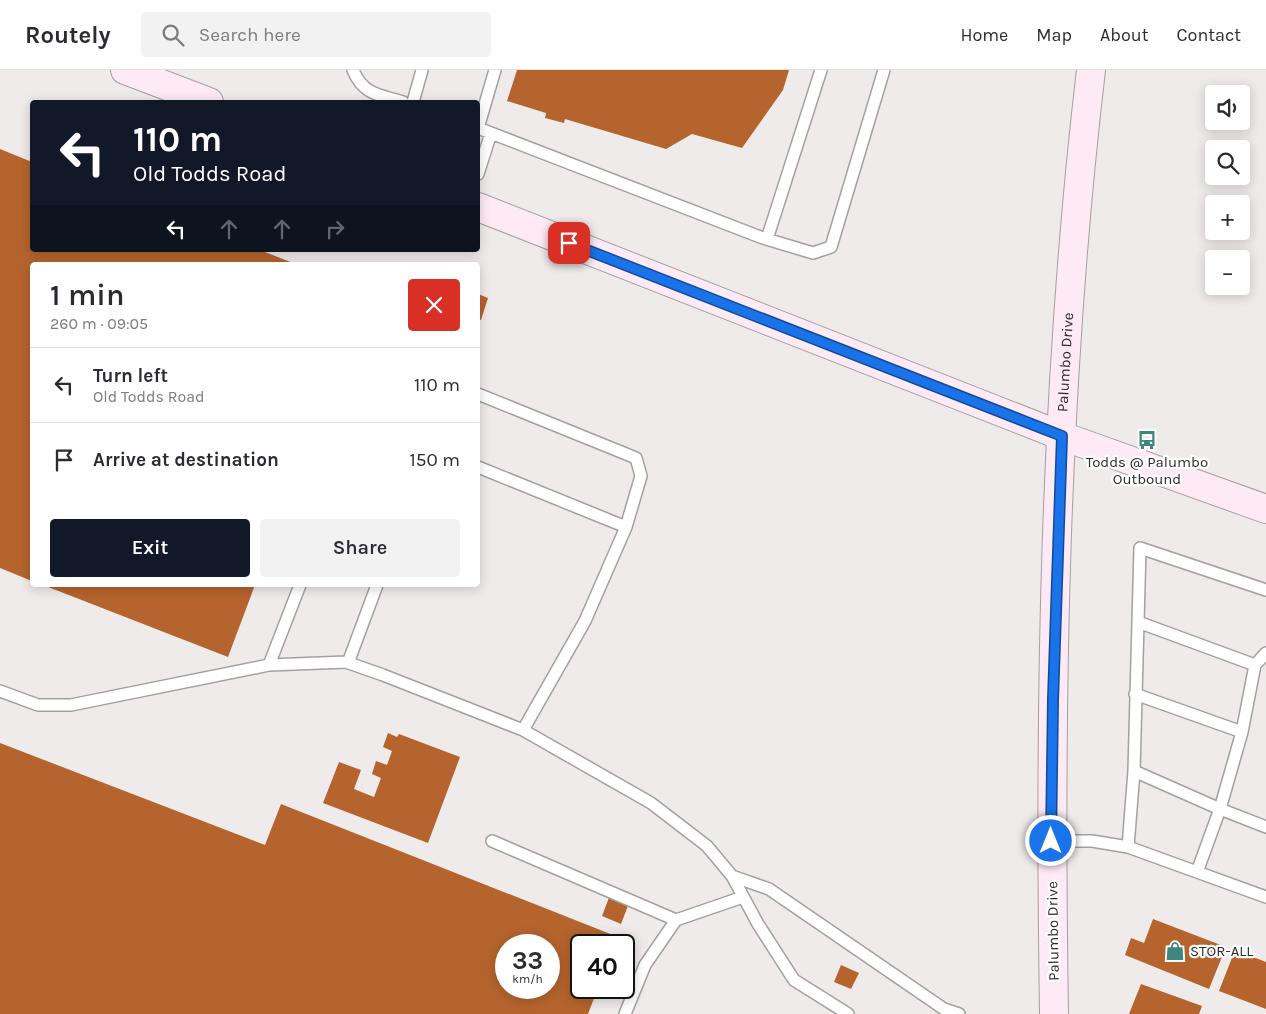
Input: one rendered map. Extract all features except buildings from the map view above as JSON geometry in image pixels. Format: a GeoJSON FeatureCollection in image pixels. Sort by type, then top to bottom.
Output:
{"type":"FeatureCollection","features":[{"type":"Feature","properties":{"kind":"street"},"geometry":{"type":"LineString","coordinates":[[125,70],[204,100]]}},
{"type":"Feature","properties":{"kind":"street","name":"Palumbo Drive"},"geometry":{"type":"LineString","coordinates":[[1054,1014],[1051,841],[1053,700],[1062,436],[1076,229],[1091,70]]}},
{"type":"Feature","properties":{"kind":"street"},"geometry":{"type":"LineString","coordinates":[[480,208],[1062,436],[1266,509]]}},
{"type":"Feature","properties":{"kind":"lane"},"geometry":{"type":"LineString","coordinates":[[353,70],[357,81],[366,91],[397,100]]}},
{"type":"Feature","properties":{"kind":"lane"},"geometry":{"type":"LineString","coordinates":[[414,100],[422,70]]}},
{"type":"Feature","properties":{"kind":"lane"},"geometry":{"type":"LineString","coordinates":[[480,121],[495,70]]}},
{"type":"Feature","properties":{"kind":"lane"},"geometry":{"type":"LineString","coordinates":[[767,239],[821,70]]}},
{"type":"Feature","properties":{"kind":"lane"},"geometry":{"type":"LineString","coordinates":[[480,129],[767,239],[813,253],[831,247],[884,70]]}},
{"type":"Feature","properties":{"kind":"lane"},"geometry":{"type":"LineString","coordinates":[[480,168],[491,133]]}},
{"type":"Feature","properties":{"kind":"lane"},"geometry":{"type":"LineString","coordinates":[[480,395],[636,458],[641,476],[626,527],[585,621],[523,730]]}},
{"type":"Feature","properties":{"kind":"lane"},"geometry":{"type":"LineString","coordinates":[[480,468],[626,527]]}},
{"type":"Feature","properties":{"kind":"lane"},"geometry":{"type":"LineString","coordinates":[[1128,847],[1134,770],[1140,548],[1266,590]]}},
{"type":"Feature","properties":{"kind":"lane"},"geometry":{"type":"LineString","coordinates":[[269,665],[299,587]]}},
{"type":"Feature","properties":{"kind":"lane"},"geometry":{"type":"LineString","coordinates":[[348,663],[376,587]]}},
{"type":"Feature","properties":{"kind":"lane"},"geometry":{"type":"LineString","coordinates":[[1138,622],[1255,665]]}},
{"type":"Feature","properties":{"kind":"lane"},"geometry":{"type":"LineString","coordinates":[[1197,872],[1220,809],[1242,732],[1255,665],[1266,653]]}},
{"type":"Feature","properties":{"kind":"lane"},"geometry":{"type":"LineString","coordinates":[[0,690],[38,705],[71,705],[269,665],[348,663],[523,730],[651,803],[706,846],[732,876],[758,924],[794,980],[848,1014]]}},
{"type":"Feature","properties":{"kind":"lane"},"geometry":{"type":"LineString","coordinates":[[1135,694],[1242,732]]}},
{"type":"Feature","properties":{"kind":"lane"},"geometry":{"type":"LineString","coordinates":[[1134,770],[1220,809],[1266,827]]}},
{"type":"Feature","properties":{"kind":"lane"},"geometry":{"type":"LineString","coordinates":[[492,841],[676,920]]}},
{"type":"Feature","properties":{"kind":"lane"},"geometry":{"type":"LineString","coordinates":[[1051,841],[1092,841],[1128,847],[1266,897]]}},
{"type":"Feature","properties":{"kind":"lane"},"geometry":{"type":"LineString","coordinates":[[732,876],[769,889],[944,1009],[959,1014]]}},
{"type":"Feature","properties":{"kind":"lane"},"geometry":{"type":"LineString","coordinates":[[625,1014],[645,966],[676,920],[744,897]]}},
{"type":"Feature","properties":{"kind":"place","name":"Todds @ Palumbo Outbound"},"geometry":{"type":"Point","coordinates":[1147,440]}},
{"type":"Feature","properties":{"kind":"place","name":"STOR-ALL"},"geometry":{"type":"Point","coordinates":[1175,951]}},
{"type":"Feature","properties":{"kind":"route"},"geometry":{"type":"LineString","coordinates":[[569,243],[1062,436],[1053,700],[1051,841]]}}]}
